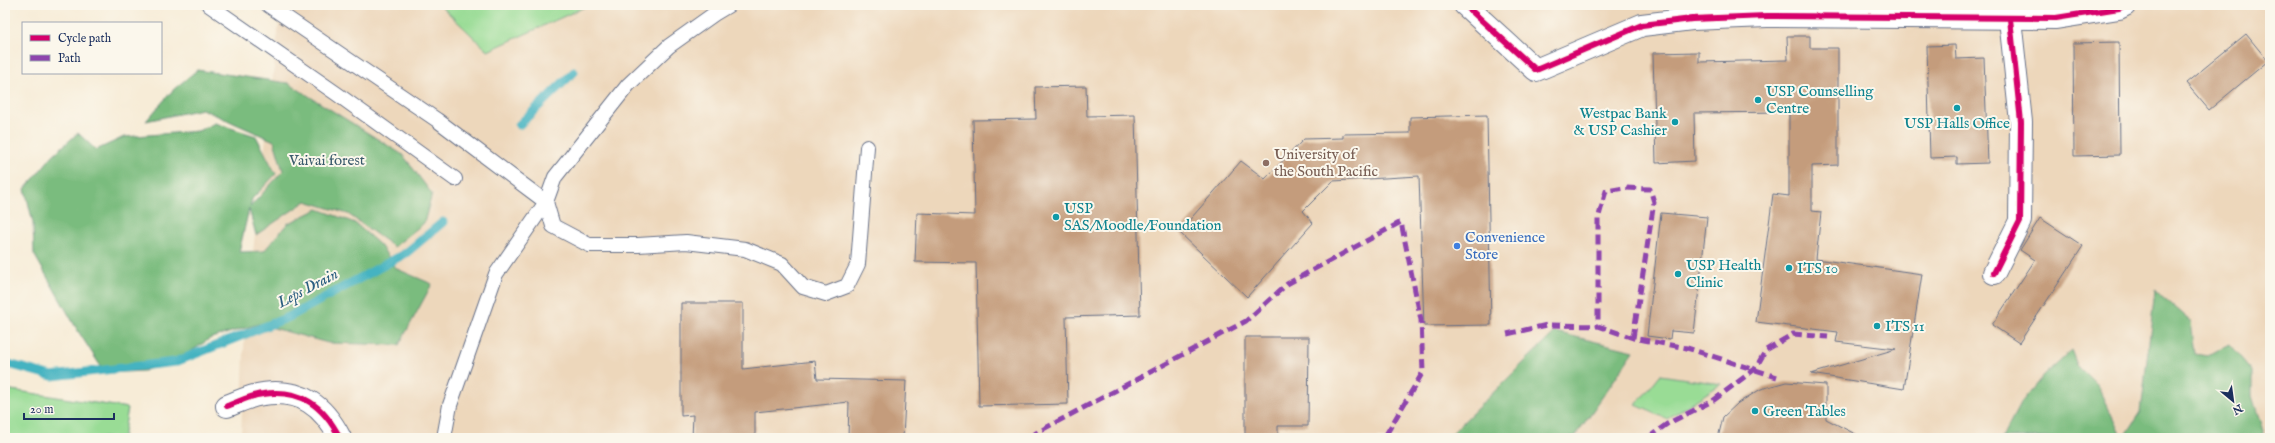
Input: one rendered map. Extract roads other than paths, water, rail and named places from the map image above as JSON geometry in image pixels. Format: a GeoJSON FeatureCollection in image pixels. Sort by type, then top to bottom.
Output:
{"type":"FeatureCollection","features":[{"type":"Feature","properties":{"kind":"street"},"geometry":{"type":"LineString","coordinates":[[1464,5],[1536,70],[1642,25],[1692,19],[1791,16],[2010,20],[2056,18],[2119,8],[2125,5]]}},
{"type":"Feature","properties":{"kind":"street"},"geometry":{"type":"LineString","coordinates":[[1994,273],[2020,221],[2021,122],[2010,20]]}},
{"type":"Feature","properties":{"kind":"street"},"geometry":{"type":"LineString","coordinates":[[227,406],[262,394],[292,393],[322,409],[340,438]]}},
{"type":"Feature","properties":{"kind":"lane"},"geometry":{"type":"LineString","coordinates":[[209,5],[337,94],[455,179]]}},
{"type":"Feature","properties":{"kind":"lane"},"geometry":{"type":"LineString","coordinates":[[268,5],[437,120],[546,202],[553,226],[589,245],[638,245],[686,242],[746,249],[782,264],[803,287],[826,294],[848,286],[858,264],[867,147]]}},
{"type":"Feature","properties":{"kind":"lane"},"geometry":{"type":"LineString","coordinates":[[444,438],[450,405],[496,274],[546,202],[555,177],[628,85],[669,46],[729,5]]}},
{"type":"Feature","properties":{"kind":"waterway","name":"Leps Drain"},"geometry":{"type":"LineString","coordinates":[[519,125],[574,72]]}},
{"type":"Feature","properties":{"kind":"waterway","name":"Leps Drain"},"geometry":{"type":"LineString","coordinates":[[5,363],[52,376],[175,362],[289,317],[406,253],[443,222]]}},
{"type":"Feature","properties":{"kind":"place","name":"USP Counselling Centre"},"geometry":{"type":"Point","coordinates":[1758,100]}},
{"type":"Feature","properties":{"kind":"place","name":"USP Halls Office"},"geometry":{"type":"Point","coordinates":[1957,108]}},
{"type":"Feature","properties":{"kind":"place","name":"Westpac Bank & USP Cashier"},"geometry":{"type":"Point","coordinates":[1675,122]}},
{"type":"Feature","properties":{"kind":"place","name":"University of the South Pacific"},"geometry":{"type":"Point","coordinates":[1266,163]}},
{"type":"Feature","properties":{"kind":"place","name":"USP SAS/Moodle/Foundation"},"geometry":{"type":"Point","coordinates":[1056,217]}},
{"type":"Feature","properties":{"kind":"place","name":"Convenience Store"},"geometry":{"type":"Point","coordinates":[1457,246]}},
{"type":"Feature","properties":{"kind":"place","name":"ITS 10"},"geometry":{"type":"Point","coordinates":[1789,268]}},
{"type":"Feature","properties":{"kind":"place","name":"USP Health Clinic"},"geometry":{"type":"Point","coordinates":[1678,274]}},
{"type":"Feature","properties":{"kind":"place","name":"ITS 11"},"geometry":{"type":"Point","coordinates":[1877,326]}},
{"type":"Feature","properties":{"kind":"place","name":"Green Tables"},"geometry":{"type":"Point","coordinates":[1755,411]}},
{"type":"Feature","properties":{"kind":"park label","name":"Vaivai forest"},"geometry":{"type":"Point","coordinates":[327,160]}}]}
